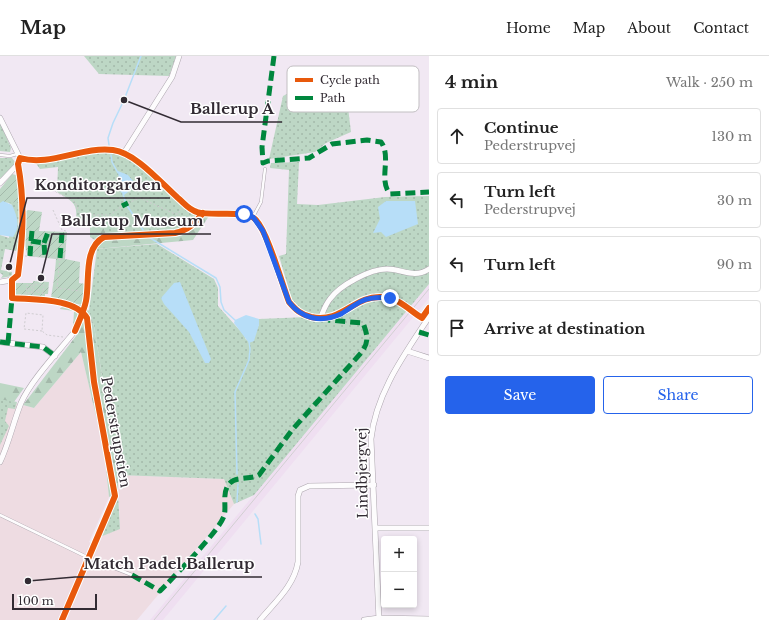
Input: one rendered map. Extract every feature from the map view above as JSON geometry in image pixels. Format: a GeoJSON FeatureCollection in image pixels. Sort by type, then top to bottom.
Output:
{"type":"FeatureCollection","features":[{"type":"Feature","properties":{"kind":"street"},"geometry":{"type":"LineString","coordinates":[[124,153],[172,77],[179,56]]}},
{"type":"Feature","properties":{"kind":"street"},"geometry":{"type":"LineString","coordinates":[[0,118],[19,156],[18,164],[24,207],[21,255],[18,275],[12,280],[0,282]]}},
{"type":"Feature","properties":{"kind":"street"},"geometry":{"type":"LineString","coordinates":[[19,156],[38,160],[101,150],[111,150],[124,153],[137,161],[191,209],[203,213],[244,214],[253,217],[263,231],[289,302],[297,311],[320,319],[330,299],[338,291],[367,273],[379,269],[389,269],[411,274],[429,269]]}},
{"type":"Feature","properties":{"kind":"street"},"geometry":{"type":"LineString","coordinates":[[0,183],[18,164]]}},
{"type":"Feature","properties":{"kind":"street","name":"Lindbjergvej"},"geometry":{"type":"LineString","coordinates":[[379,619],[371,439],[373,425],[386,386],[429,317]]}},
{"type":"Feature","properties":{"kind":"street"},"geometry":{"type":"LineString","coordinates":[[0,462],[8,444],[17,415],[29,390],[75,331]]}},
{"type":"Feature","properties":{"kind":"street"},"geometry":{"type":"LineString","coordinates":[[0,342],[43,347],[55,356]]}},
{"type":"Feature","properties":{"kind":"street"},"geometry":{"type":"LineString","coordinates":[[408,351],[429,358]]}},
{"type":"Feature","properties":{"kind":"street"},"geometry":{"type":"LineString","coordinates":[[260,620],[291,584],[296,572],[298,562],[298,496],[300,490],[309,486],[374,485]]}},
{"type":"Feature","properties":{"kind":"street"},"geometry":{"type":"LineString","coordinates":[[375,528],[429,528]]}},
{"type":"Feature","properties":{"kind":"street"},"geometry":{"type":"LineString","coordinates":[[364,620],[429,620]]}},
{"type":"Feature","properties":{"kind":"lane"},"geometry":{"type":"LineString","coordinates":[[0,155],[19,156]]}},
{"type":"Feature","properties":{"kind":"lane"},"geometry":{"type":"LineString","coordinates":[[253,217],[261,202],[265,169]]}},
{"type":"Feature","properties":{"kind":"lane"},"geometry":{"type":"LineString","coordinates":[[0,515],[89,558],[132,575]]}},
{"type":"Feature","properties":{"kind":"path"},"geometry":{"type":"LineString","coordinates":[[54,188],[56,192],[75,202],[80,212],[85,215],[110,215],[122,206]]}},
{"type":"Feature","properties":{"kind":"path"},"geometry":{"type":"LineString","coordinates":[[128,203],[140,198],[178,214],[184,203]]}},
{"type":"Feature","properties":{"kind":"path"},"geometry":{"type":"LineString","coordinates":[[21,255],[64,258],[66,231],[62,230],[53,210]]}},
{"type":"Feature","properties":{"kind":"path"},"geometry":{"type":"LineString","coordinates":[[60,258],[57,288],[87,295],[88,283]]}},
{"type":"Feature","properties":{"kind":"path"},"geometry":{"type":"LineString","coordinates":[[26,294],[26,296],[32,297],[38,297],[42,298],[44,285],[34,284],[32,297]]}},
{"type":"Feature","properties":{"kind":"path"},"geometry":{"type":"LineString","coordinates":[[38,297],[37,290],[39,284]]}},
{"type":"Feature","properties":{"kind":"path"},"geometry":{"type":"LineString","coordinates":[[26,294],[27,285],[32,285],[30,294],[32,297]]}},
{"type":"Feature","properties":{"kind":"path"},"geometry":{"type":"LineString","coordinates":[[33,291],[37,290],[43,292]]}},
{"type":"Feature","properties":{"kind":"path"},"geometry":{"type":"LineString","coordinates":[[20,298],[51,302]]}},
{"type":"Feature","properties":{"kind":"path"},"geometry":{"type":"LineString","coordinates":[[42,331],[43,315],[26,313],[24,329],[42,331],[46,335],[64,337]]}},
{"type":"Feature","properties":{"kind":"shaded area"},"geometry":{"type":"Polygon","coordinates":[[[429,284],[429,298],[163,620],[150,620],[429,284]]]}},
{"type":"Feature","properties":{"kind":"shaded area"},"geometry":{"type":"Polygon","coordinates":[[[81,352],[104,450],[109,497],[89,542],[97,546],[100,537],[120,528],[118,475],[224,479],[234,504],[137,620],[0,620],[0,399],[34,408],[81,352]]]}},
{"type":"Feature","properties":{"kind":"green space"},"geometry":{"type":"Polygon","coordinates":[[[84,56],[176,56],[169,76],[99,74],[84,56]]]}},
{"type":"Feature","properties":{"kind":"green space"},"geometry":{"type":"Polygon","coordinates":[[[287,94],[287,112],[349,112],[351,132],[326,143],[315,152],[269,159],[283,96],[287,94]]]}},
{"type":"Feature","properties":{"kind":"green space"},"geometry":{"type":"Polygon","coordinates":[[[0,122],[11,148],[10,152],[0,151],[0,122]]]}},
{"type":"Feature","properties":{"kind":"green space"},"geometry":{"type":"Polygon","coordinates":[[[107,152],[131,160],[142,168],[194,215],[192,222],[186,227],[177,230],[106,234],[103,227],[75,224],[76,208],[74,204],[68,198],[57,192],[58,167],[40,169],[35,162],[107,152]]]}},
{"type":"Feature","properties":{"kind":"green space"},"geometry":{"type":"Polygon","coordinates":[[[0,158],[12,158],[15,162],[9,172],[0,178],[0,158]]]}},
{"type":"Feature","properties":{"kind":"green space"},"geometry":{"type":"Polygon","coordinates":[[[299,162],[297,204],[318,205],[385,197],[429,196],[429,284],[254,495],[234,504],[224,479],[118,475],[94,326],[89,311],[97,249],[157,244],[214,279],[218,288],[218,306],[244,335],[246,340],[259,325],[259,319],[307,317],[292,300],[279,256],[286,254],[289,170],[270,168],[271,163],[299,162]]]}},
{"type":"Feature","properties":{"kind":"green space"},"geometry":{"type":"Polygon","coordinates":[[[12,174],[16,175],[21,202],[0,203],[0,189],[12,174]]]}},
{"type":"Feature","properties":{"kind":"green space"},"geometry":{"type":"Polygon","coordinates":[[[7,202],[21,202],[19,245],[16,251],[5,249],[1,270],[12,272],[12,276],[1,278],[3,275],[0,273],[0,235],[9,238],[12,205],[7,202]]]}},
{"type":"Feature","properties":{"kind":"green space"},"geometry":{"type":"Polygon","coordinates":[[[131,208],[146,231],[168,231],[181,229],[191,222],[194,215],[211,213],[193,240],[97,249],[95,240],[90,237],[90,226],[103,227],[106,234],[140,232],[127,216],[131,208]]]}},
{"type":"Feature","properties":{"kind":"green space"},"geometry":{"type":"Polygon","coordinates":[[[28,210],[42,212],[39,231],[67,232],[65,259],[80,262],[79,283],[86,284],[84,305],[16,297],[14,295],[15,283],[33,283],[33,281],[49,282],[48,294],[45,294],[45,298],[51,298],[55,275],[56,259],[28,256],[24,228],[25,212],[28,210]]]}},
{"type":"Feature","properties":{"kind":"green space"},"geometry":{"type":"Polygon","coordinates":[[[64,305],[84,305],[89,311],[94,326],[118,475],[118,493],[109,497],[104,450],[81,352],[34,408],[23,405],[79,332],[73,329],[74,311],[60,309],[64,305]]]}},
{"type":"Feature","properties":{"kind":"green space"},"geometry":{"type":"Polygon","coordinates":[[[0,383],[24,388],[14,402],[0,399],[0,383]]]}},
{"type":"Feature","properties":{"kind":"green space"},"geometry":{"type":"Polygon","coordinates":[[[0,398],[17,402],[15,409],[8,408],[5,421],[9,426],[0,445],[0,398]]]}},
{"type":"Feature","properties":{"kind":"green space"},"geometry":{"type":"Polygon","coordinates":[[[118,493],[120,529],[100,537],[118,493]]]}},
{"type":"Feature","properties":{"kind":"water"},"geometry":{"type":"Polygon","coordinates":[[[118,171],[128,175],[133,181],[128,192],[124,195],[120,191],[118,171]]]}},
{"type":"Feature","properties":{"kind":"water"},"geometry":{"type":"Polygon","coordinates":[[[3,201],[12,205],[17,217],[18,225],[13,237],[0,235],[0,203],[3,201]]]}},
{"type":"Feature","properties":{"kind":"water"},"geometry":{"type":"Polygon","coordinates":[[[386,201],[415,201],[418,224],[386,237],[381,232],[373,233],[380,219],[378,207],[386,201]]]}},
{"type":"Feature","properties":{"kind":"water"},"geometry":{"type":"Polygon","coordinates":[[[180,282],[211,359],[209,363],[205,363],[189,332],[164,304],[161,298],[174,283],[180,282]]]}},
{"type":"Feature","properties":{"kind":"water"},"geometry":{"type":"Polygon","coordinates":[[[246,315],[259,319],[259,325],[254,341],[249,343],[234,323],[235,320],[246,315]]]}},
{"type":"Feature","properties":{"kind":"waterway"},"geometry":{"type":"LineString","coordinates":[[109,145],[108,138],[113,123],[124,100],[141,56]]}},
{"type":"Feature","properties":{"kind":"waterway"},"geometry":{"type":"LineString","coordinates":[[111,155],[112,162],[118,173]]}},
{"type":"Feature","properties":{"kind":"waterway"},"geometry":{"type":"LineString","coordinates":[[123,194],[126,204],[143,230]]}},
{"type":"Feature","properties":{"kind":"waterway"},"geometry":{"type":"LineString","coordinates":[[147,236],[216,278],[220,287],[221,302],[224,310],[236,321]]}},
{"type":"Feature","properties":{"kind":"waterway"},"geometry":{"type":"LineString","coordinates":[[237,474],[235,392],[249,360],[249,341]]}},
{"type":"Feature","properties":{"kind":"waterway"},"geometry":{"type":"LineString","coordinates":[[237,502],[238,484]]}},
{"type":"Feature","properties":{"kind":"waterway"},"geometry":{"type":"LineString","coordinates":[[255,514],[258,519],[261,544]]}},
{"type":"Feature","properties":{"kind":"waterway"},"geometry":{"type":"LineString","coordinates":[[214,620],[226,606]]}},
{"type":"Feature","properties":{"kind":"tram line"},"geometry":{"type":"LineString","coordinates":[[154,620],[429,289]]}},
{"type":"Feature","properties":{"kind":"marked path"},"geometry":{"type":"LineString","coordinates":[[274,56],[262,147],[263,163],[268,161],[309,158],[332,144],[367,140],[381,142],[384,148],[386,161],[385,182],[390,194],[429,192]]}},
{"type":"Feature","properties":{"kind":"marked path"},"geometry":{"type":"LineString","coordinates":[[122,206],[128,203]]}},
{"type":"Feature","properties":{"kind":"marked path"},"geometry":{"type":"LineString","coordinates":[[31,241],[32,231]]}},
{"type":"Feature","properties":{"kind":"marked path"},"geometry":{"type":"LineString","coordinates":[[44,243],[48,232]]}},
{"type":"Feature","properties":{"kind":"marked path"},"geometry":{"type":"LineString","coordinates":[[60,258],[62,233]]}},
{"type":"Feature","properties":{"kind":"marked path"},"geometry":{"type":"LineString","coordinates":[[30,256],[31,241],[44,243],[45,257]]}},
{"type":"Feature","properties":{"kind":"marked path"},"geometry":{"type":"LineString","coordinates":[[8,343],[12,298]]}},
{"type":"Feature","properties":{"kind":"marked path"},"geometry":{"type":"LineString","coordinates":[[132,575],[160,591],[198,551],[221,523],[225,512],[225,495],[227,487],[230,483],[236,480],[259,475],[292,430],[361,353],[367,339],[363,323],[328,320]]}},
{"type":"Feature","properties":{"kind":"marked path"},"geometry":{"type":"LineString","coordinates":[[419,332],[429,335]]}},
{"type":"Feature","properties":{"kind":"marked path"},"geometry":{"type":"LineString","coordinates":[[0,342],[43,347],[55,356]]}},
{"type":"Feature","properties":{"kind":"cycle path","name":"Pederstrupstien"},"geometry":{"type":"LineString","coordinates":[[62,620],[115,496],[94,382],[87,318],[81,311],[64,303],[12,298],[12,280],[18,275],[22,233],[22,192],[18,164],[20,158],[43,160],[90,151],[113,150],[122,152],[148,170],[192,210],[212,214],[237,214],[251,217],[256,220],[261,227],[289,302],[304,315],[322,318],[331,317],[363,300],[382,297],[394,300],[404,305],[422,318],[429,308]]}},
{"type":"Feature","properties":{"kind":"cycle path"},"geometry":{"type":"LineString","coordinates":[[75,331],[86,301],[90,257],[97,242],[104,237],[180,232],[191,226],[203,213]]}},
{"type":"Feature","properties":{"kind":"place","name":"Ballerup Å"},"geometry":{"type":"Point","coordinates":[124,100]}},
{"type":"Feature","properties":{"kind":"place","name":"Konditorgården"},"geometry":{"type":"Point","coordinates":[9,267]}},
{"type":"Feature","properties":{"kind":"place","name":"Ballerup Museum"},"geometry":{"type":"Point","coordinates":[41,278]}},
{"type":"Feature","properties":{"kind":"place","name":"Match Padel Ballerup"},"geometry":{"type":"Point","coordinates":[28,581]}},
{"type":"Feature","properties":{"kind":"route"},"geometry":{"type":"LineString","coordinates":[[244,214],[253,217],[263,231],[289,302],[297,311],[304,315],[320,319],[333,317],[361,301],[381,297],[390,298]]}}]}
